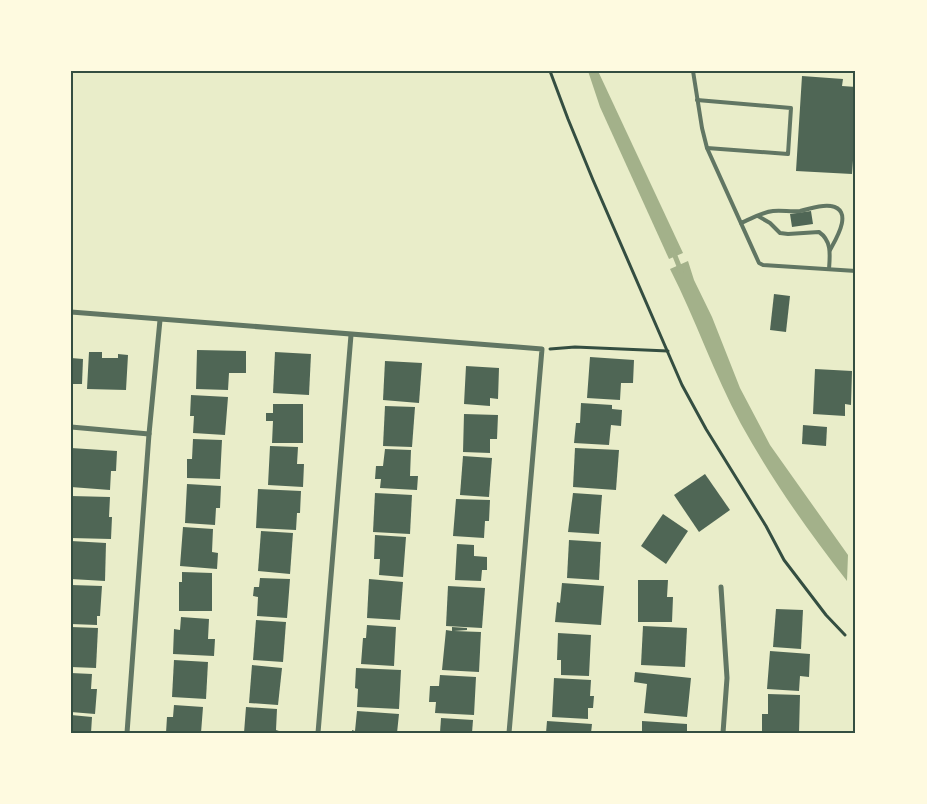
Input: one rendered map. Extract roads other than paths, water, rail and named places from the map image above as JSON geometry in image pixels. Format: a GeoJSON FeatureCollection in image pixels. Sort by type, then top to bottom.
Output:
{"type":"FeatureCollection","features":[{"type":"Feature","properties":{"kind":"street"},"geometry":{"type":"LineString","coordinates":[[71,312],[542,350],[509,733]]}},
{"type":"Feature","properties":{"kind":"street"},"geometry":{"type":"LineString","coordinates":[[127,733],[149,434],[160,320]]}},
{"type":"Feature","properties":{"kind":"street"},"geometry":{"type":"LineString","coordinates":[[318,733],[350,335]]}},
{"type":"Feature","properties":{"kind":"street"},"geometry":{"type":"LineString","coordinates":[[71,427],[149,434]]}},
{"type":"Feature","properties":{"kind":"street"},"geometry":{"type":"LineString","coordinates":[[721,587],[727,678],[723,733]]}},
{"type":"Feature","properties":{"kind":"lane"},"geometry":{"type":"LineString","coordinates":[[693,71],[707,148],[759,263],[763,265],[856,271]]}},
{"type":"Feature","properties":{"kind":"lane"},"geometry":{"type":"LineString","coordinates":[[697,100],[791,108],[788,154],[707,148]]}},
{"type":"Feature","properties":{"kind":"lane"},"geometry":{"type":"LineString","coordinates":[[741,223],[775,210],[790,212],[831,206],[840,210],[842,227],[830,250],[829,269]]}},
{"type":"Feature","properties":{"kind":"lane"},"geometry":{"type":"LineString","coordinates":[[758,216],[770,222],[780,233],[819,232],[824,235],[830,250]]}},
{"type":"Feature","properties":{"kind":"waterway"},"geometry":{"type":"LineString","coordinates":[[673,251],[681,271]]}}]}
